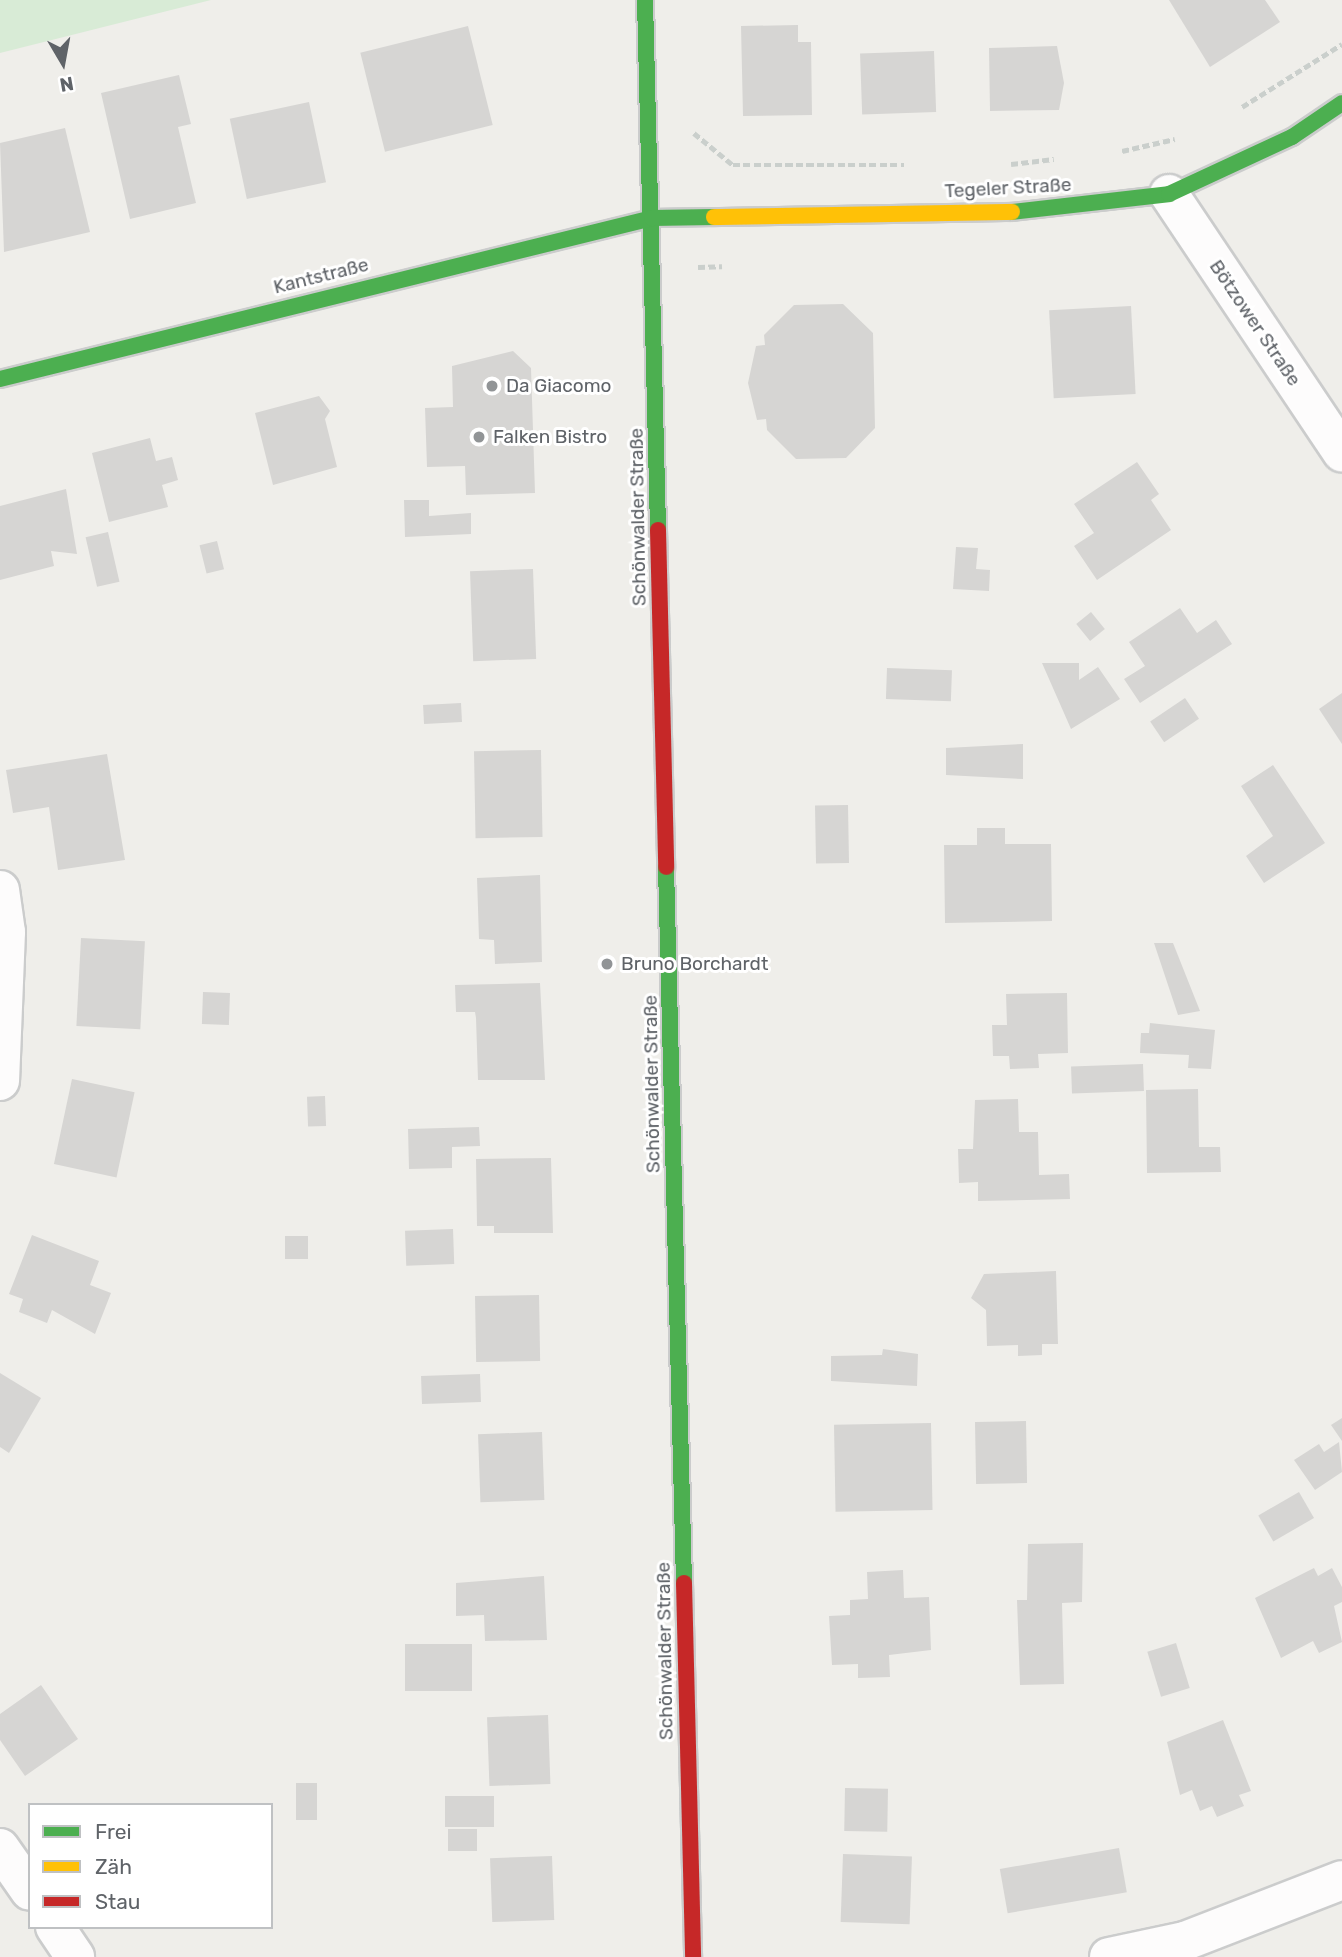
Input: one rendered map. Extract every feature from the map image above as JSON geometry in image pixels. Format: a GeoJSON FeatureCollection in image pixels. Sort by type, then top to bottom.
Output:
{"type":"FeatureCollection","features":[{"type":"Feature","properties":{"kind":"main road","name":"Schönwalder Straße"},"geometry":{"type":"LineString","coordinates":[[645,0],[693,1957]]}},
{"type":"Feature","properties":{"kind":"main road","name":"Tegeler Straße"},"geometry":{"type":"LineString","coordinates":[[652,218],[1020,212],[1169,194],[1292,137],[1342,103]]}},
{"type":"Feature","properties":{"kind":"main road","name":"Kantstraße"},"geometry":{"type":"LineString","coordinates":[[0,379],[652,218]]}},
{"type":"Feature","properties":{"kind":"street","name":"Bötzower Straße"},"geometry":{"type":"LineString","coordinates":[[1169,194],[1342,452]]}},
{"type":"Feature","properties":{"kind":"street"},"geometry":{"type":"LineString","coordinates":[[0,890],[6,932],[0,1081]]}},
{"type":"Feature","properties":{"kind":"street"},"geometry":{"type":"LineString","coordinates":[[0,1848],[28,1888]]}},
{"type":"Feature","properties":{"kind":"street"},"geometry":{"type":"LineString","coordinates":[[1110,1957],[1185,1941],[1342,1880]]}},
{"type":"Feature","properties":{"kind":"street"},"geometry":{"type":"LineString","coordinates":[[56,1929],[75,1957]]}},
{"type":"Feature","properties":{"kind":"path"},"geometry":{"type":"LineString","coordinates":[[1232,113],[1342,44]]}},
{"type":"Feature","properties":{"kind":"path"},"geometry":{"type":"LineString","coordinates":[[694,133],[733,165],[914,165]]}},
{"type":"Feature","properties":{"kind":"path"},"geometry":{"type":"LineString","coordinates":[[1108,152],[1186,136]]}},
{"type":"Feature","properties":{"kind":"path"},"geometry":{"type":"LineString","coordinates":[[998,165],[1067,157]]}},
{"type":"Feature","properties":{"kind":"green space"},"geometry":{"type":"Polygon","coordinates":[[[0,0],[211,0],[0,53],[0,0]]]}},
{"type":"Feature","properties":{"kind":"building"},"geometry":{"type":"Polygon","coordinates":[[[1169,0],[1265,0],[1280,22],[1210,67],[1169,0]]]}},
{"type":"Feature","properties":{"kind":"building"},"geometry":{"type":"Polygon","coordinates":[[[798,25],[798,42],[811,42],[812,115],[743,116],[741,26],[798,25]]]}},
{"type":"Feature","properties":{"kind":"building"},"geometry":{"type":"Polygon","coordinates":[[[468,26],[493,125],[385,152],[360,53],[468,26]]]}},
{"type":"Feature","properties":{"kind":"building"},"geometry":{"type":"Polygon","coordinates":[[[1057,46],[1064,83],[1059,110],[990,111],[989,48],[1057,46]]]}},
{"type":"Feature","properties":{"kind":"building"},"geometry":{"type":"Polygon","coordinates":[[[934,51],[936,112],[862,115],[860,54],[934,51]]]}},
{"type":"Feature","properties":{"kind":"building"},"geometry":{"type":"Polygon","coordinates":[[[179,75],[191,124],[178,127],[196,203],[130,219],[101,93],[179,75]]]}},
{"type":"Feature","properties":{"kind":"building"},"geometry":{"type":"Polygon","coordinates":[[[309,102],[326,182],[247,199],[230,119],[309,102]]]}},
{"type":"Feature","properties":{"kind":"building"},"geometry":{"type":"Polygon","coordinates":[[[65,128],[90,232],[4,252],[0,143],[65,128]]]}},
{"type":"Feature","properties":{"kind":"building"},"geometry":{"type":"Polygon","coordinates":[[[843,304],[873,333],[875,428],[846,458],[796,459],[767,430],[766,419],[757,420],[748,383],[756,346],[765,345],[764,335],[794,305],[843,304]]]}},
{"type":"Feature","properties":{"kind":"building"},"geometry":{"type":"Polygon","coordinates":[[[1131,306],[1136,394],[1054,398],[1049,310],[1131,306]]]}},
{"type":"Feature","properties":{"kind":"building","name":"Falken Bistro"},"geometry":{"type":"Polygon","coordinates":[[[513,351],[531,368],[535,493],[466,495],[465,466],[427,467],[425,408],[453,407],[452,366],[513,351]]]}},
{"type":"Feature","properties":{"kind":"building"},"geometry":{"type":"Polygon","coordinates":[[[319,396],[330,411],[325,419],[337,467],[273,485],[255,413],[319,396]]]}},
{"type":"Feature","properties":{"kind":"building"},"geometry":{"type":"Polygon","coordinates":[[[150,438],[156,461],[172,457],[178,480],[162,485],[168,507],[109,522],[92,453],[150,438]]]}},
{"type":"Feature","properties":{"kind":"building"},"geometry":{"type":"Polygon","coordinates":[[[1137,462],[1159,494],[1151,500],[1171,530],[1097,580],[1074,546],[1094,533],[1074,504],[1137,462]]]}},
{"type":"Feature","properties":{"kind":"building"},"geometry":{"type":"Polygon","coordinates":[[[66,489],[77,554],[51,551],[54,566],[0,580],[0,506],[66,489]]]}},
{"type":"Feature","properties":{"kind":"building"},"geometry":{"type":"Polygon","coordinates":[[[404,500],[429,500],[429,516],[471,513],[471,534],[405,537],[404,500]]]}},
{"type":"Feature","properties":{"kind":"building"},"geometry":{"type":"Polygon","coordinates":[[[108,532],[119,582],[97,587],[86,537],[108,532]]]}},
{"type":"Feature","properties":{"kind":"building"},"geometry":{"type":"Polygon","coordinates":[[[217,541],[224,569],[207,573],[200,545],[217,541]]]}},
{"type":"Feature","properties":{"kind":"building"},"geometry":{"type":"Polygon","coordinates":[[[956,547],[978,548],[976,569],[990,570],[989,591],[953,589],[956,547]]]}},
{"type":"Feature","properties":{"kind":"building"},"geometry":{"type":"Polygon","coordinates":[[[533,569],[536,659],[473,661],[470,571],[533,569]]]}},
{"type":"Feature","properties":{"kind":"building"},"geometry":{"type":"Polygon","coordinates":[[[1180,608],[1197,633],[1216,620],[1232,644],[1140,703],[1124,679],[1145,666],[1129,642],[1180,608]]]}},
{"type":"Feature","properties":{"kind":"building"},"geometry":{"type":"Polygon","coordinates":[[[1091,612],[1105,629],[1090,641],[1076,624],[1091,612]]]}},
{"type":"Feature","properties":{"kind":"building"},"geometry":{"type":"Polygon","coordinates":[[[1042,663],[1079,663],[1079,680],[1098,667],[1120,699],[1071,729],[1042,663]]]}},
{"type":"Feature","properties":{"kind":"building"},"geometry":{"type":"Polygon","coordinates":[[[887,668],[952,670],[951,701],[886,699],[887,668]]]}},
{"type":"Feature","properties":{"kind":"building"},"geometry":{"type":"Polygon","coordinates":[[[1342,693],[1342,744],[1319,709],[1342,693]]]}},
{"type":"Feature","properties":{"kind":"building"},"geometry":{"type":"Polygon","coordinates":[[[1185,698],[1199,719],[1164,742],[1150,721],[1185,698]]]}},
{"type":"Feature","properties":{"kind":"building"},"geometry":{"type":"Polygon","coordinates":[[[461,703],[462,722],[424,724],[423,705],[461,703]]]}},
{"type":"Feature","properties":{"kind":"building"},"geometry":{"type":"Polygon","coordinates":[[[1023,744],[1023,779],[946,775],[946,748],[1023,744]]]}},
{"type":"Feature","properties":{"kind":"building"},"geometry":{"type":"Polygon","coordinates":[[[541,750],[543,837],[476,838],[474,751],[541,750]]]}},
{"type":"Feature","properties":{"kind":"building"},"geometry":{"type":"Polygon","coordinates":[[[107,754],[125,860],[58,870],[49,807],[13,813],[6,770],[107,754]]]}},
{"type":"Feature","properties":{"kind":"building"},"geometry":{"type":"Polygon","coordinates":[[[1273,765],[1325,843],[1264,883],[1246,856],[1273,836],[1241,786],[1273,765]]]}},
{"type":"Feature","properties":{"kind":"building"},"geometry":{"type":"Polygon","coordinates":[[[848,805],[849,863],[816,864],[815,806],[848,805]]]}},
{"type":"Feature","properties":{"kind":"building"},"geometry":{"type":"Polygon","coordinates":[[[977,828],[1005,828],[1005,844],[1051,844],[1052,921],[945,923],[944,845],[977,845],[977,828]]]}},
{"type":"Feature","properties":{"kind":"building"},"geometry":{"type":"Polygon","coordinates":[[[540,875],[542,962],[495,964],[494,940],[479,939],[477,878],[540,875]]]}},
{"type":"Feature","properties":{"kind":"building"},"geometry":{"type":"Polygon","coordinates":[[[81,938],[145,941],[140,1029],[76,1026],[81,938]]]}},
{"type":"Feature","properties":{"kind":"building"},"geometry":{"type":"Polygon","coordinates":[[[1154,943],[1173,943],[1200,1011],[1178,1015],[1154,943]]]}},
{"type":"Feature","properties":{"kind":"building"},"geometry":{"type":"Polygon","coordinates":[[[540,983],[545,1080],[478,1080],[475,1012],[456,1012],[455,985],[540,983]]]}},
{"type":"Feature","properties":{"kind":"building"},"geometry":{"type":"Polygon","coordinates":[[[203,992],[230,993],[229,1025],[202,1024],[203,992]]]}},
{"type":"Feature","properties":{"kind":"building"},"geometry":{"type":"Polygon","coordinates":[[[1067,993],[1068,1053],[1038,1054],[1039,1068],[1010,1069],[1009,1056],[993,1056],[992,1025],[1007,1025],[1006,994],[1067,993]]]}},
{"type":"Feature","properties":{"kind":"building"},"geometry":{"type":"Polygon","coordinates":[[[1150,1023],[1215,1030],[1211,1069],[1188,1068],[1189,1055],[1140,1053],[1141,1033],[1149,1033],[1150,1023]]]}},
{"type":"Feature","properties":{"kind":"building"},"geometry":{"type":"Polygon","coordinates":[[[1143,1064],[1144,1091],[1072,1093],[1071,1067],[1143,1064]]]}},
{"type":"Feature","properties":{"kind":"building"},"geometry":{"type":"Polygon","coordinates":[[[72,1079],[135,1092],[117,1177],[54,1164],[72,1079]]]}},
{"type":"Feature","properties":{"kind":"building"},"geometry":{"type":"Polygon","coordinates":[[[1198,1089],[1199,1147],[1220,1147],[1221,1172],[1147,1173],[1146,1090],[1198,1089]]]}},
{"type":"Feature","properties":{"kind":"building"},"geometry":{"type":"Polygon","coordinates":[[[325,1096],[326,1126],[308,1127],[307,1097],[325,1096]]]}},
{"type":"Feature","properties":{"kind":"building"},"geometry":{"type":"Polygon","coordinates":[[[1018,1099],[1019,1132],[1038,1132],[1039,1175],[1069,1174],[1070,1199],[978,1201],[978,1182],[959,1183],[958,1149],[973,1149],[975,1100],[1018,1099]]]}},
{"type":"Feature","properties":{"kind":"building"},"geometry":{"type":"Polygon","coordinates":[[[479,1127],[480,1146],[452,1147],[452,1168],[409,1169],[408,1129],[479,1127]]]}},
{"type":"Feature","properties":{"kind":"building"},"geometry":{"type":"Polygon","coordinates":[[[551,1158],[553,1233],[494,1233],[494,1226],[477,1226],[476,1159],[551,1158]]]}},
{"type":"Feature","properties":{"kind":"building"},"geometry":{"type":"Polygon","coordinates":[[[453,1229],[454,1264],[406,1266],[405,1231],[453,1229]]]}},
{"type":"Feature","properties":{"kind":"building"},"geometry":{"type":"Polygon","coordinates":[[[32,1235],[99,1261],[90,1285],[111,1293],[95,1334],[52,1310],[47,1323],[19,1312],[23,1299],[9,1294],[32,1235]]]}},
{"type":"Feature","properties":{"kind":"building"},"geometry":{"type":"Polygon","coordinates":[[[285,1236],[308,1236],[308,1259],[285,1259],[285,1236]]]}},
{"type":"Feature","properties":{"kind":"building"},"geometry":{"type":"Polygon","coordinates":[[[1056,1271],[1058,1344],[1042,1344],[1042,1355],[1018,1356],[1018,1345],[987,1346],[986,1310],[971,1298],[984,1274],[1056,1271]]]}},
{"type":"Feature","properties":{"kind":"building"},"geometry":{"type":"Polygon","coordinates":[[[539,1295],[540,1361],[476,1362],[475,1296],[539,1295]]]}},
{"type":"Feature","properties":{"kind":"building"},"geometry":{"type":"Polygon","coordinates":[[[883,1349],[918,1354],[917,1386],[831,1381],[831,1356],[882,1355],[883,1349]]]}},
{"type":"Feature","properties":{"kind":"building"},"geometry":{"type":"Polygon","coordinates":[[[0,1373],[41,1398],[9,1453],[0,1447],[0,1373]]]}},
{"type":"Feature","properties":{"kind":"building"},"geometry":{"type":"Polygon","coordinates":[[[480,1374],[481,1402],[422,1404],[421,1376],[480,1374]]]}},
{"type":"Feature","properties":{"kind":"building"},"geometry":{"type":"Polygon","coordinates":[[[1342,1418],[1342,1441],[1331,1425],[1342,1418]]]}},
{"type":"Feature","properties":{"kind":"building"},"geometry":{"type":"Polygon","coordinates":[[[1026,1421],[1027,1483],[976,1484],[975,1422],[1026,1421]]]}},
{"type":"Feature","properties":{"kind":"building"},"geometry":{"type":"Polygon","coordinates":[[[931,1423],[933,1510],[836,1512],[834,1425],[931,1423]]]}},
{"type":"Feature","properties":{"kind":"building"},"geometry":{"type":"Polygon","coordinates":[[[542,1432],[544,1500],[480,1502],[478,1434],[542,1432]]]}},
{"type":"Feature","properties":{"kind":"building"},"geometry":{"type":"Polygon","coordinates":[[[1339,1442],[1342,1472],[1315,1490],[1294,1460],[1319,1444],[1324,1452],[1339,1442]]]}},
{"type":"Feature","properties":{"kind":"building"},"geometry":{"type":"Polygon","coordinates":[[[1299,1492],[1314,1518],[1273,1541],[1258,1516],[1299,1492]]]}},
{"type":"Feature","properties":{"kind":"building"},"geometry":{"type":"Polygon","coordinates":[[[1083,1543],[1082,1602],[1062,1603],[1064,1684],[1020,1685],[1017,1600],[1027,1600],[1028,1544],[1083,1543]]]}},
{"type":"Feature","properties":{"kind":"building"},"geometry":{"type":"Polygon","coordinates":[[[1314,1568],[1318,1576],[1332,1568],[1342,1587],[1342,1602],[1334,1606],[1342,1642],[1319,1653],[1313,1641],[1281,1658],[1255,1598],[1314,1568]]]}},
{"type":"Feature","properties":{"kind":"building"},"geometry":{"type":"Polygon","coordinates":[[[903,1570],[904,1598],[929,1597],[931,1650],[889,1655],[890,1677],[858,1678],[858,1664],[832,1665],[829,1616],[850,1615],[850,1600],[868,1599],[867,1572],[903,1570]]]}},
{"type":"Feature","properties":{"kind":"building"},"geometry":{"type":"Polygon","coordinates":[[[544,1576],[547,1640],[485,1641],[484,1615],[456,1616],[456,1583],[544,1576]]]}},
{"type":"Feature","properties":{"kind":"building"},"geometry":{"type":"Polygon","coordinates":[[[1176,1643],[1190,1688],[1161,1697],[1147,1652],[1176,1643]]]}},
{"type":"Feature","properties":{"kind":"building"},"geometry":{"type":"Polygon","coordinates":[[[405,1644],[472,1644],[472,1691],[405,1691],[405,1644]]]}},
{"type":"Feature","properties":{"kind":"building"},"geometry":{"type":"Polygon","coordinates":[[[41,1685],[78,1739],[25,1776],[0,1740],[0,1714],[41,1685]]]}},
{"type":"Feature","properties":{"kind":"building"},"geometry":{"type":"Polygon","coordinates":[[[548,1715],[550,1784],[489,1786],[487,1717],[548,1715]]]}},
{"type":"Feature","properties":{"kind":"building"},"geometry":{"type":"Polygon","coordinates":[[[1223,1720],[1251,1791],[1239,1795],[1244,1806],[1217,1817],[1212,1806],[1200,1811],[1192,1790],[1180,1795],[1167,1742],[1223,1720]]]}},
{"type":"Feature","properties":{"kind":"building"},"geometry":{"type":"Polygon","coordinates":[[[296,1783],[317,1783],[317,1820],[296,1820],[296,1783]]]}},
{"type":"Feature","properties":{"kind":"building"},"geometry":{"type":"Polygon","coordinates":[[[845,1788],[888,1789],[887,1832],[844,1831],[845,1788]]]}},
{"type":"Feature","properties":{"kind":"building"},"geometry":{"type":"Polygon","coordinates":[[[445,1796],[494,1796],[494,1827],[445,1827],[445,1796]]]}},
{"type":"Feature","properties":{"kind":"building"},"geometry":{"type":"Polygon","coordinates":[[[448,1829],[477,1829],[477,1851],[448,1851],[448,1829]]]}},
{"type":"Feature","properties":{"kind":"building"},"geometry":{"type":"Polygon","coordinates":[[[1119,1848],[1127,1892],[1008,1913],[1000,1869],[1119,1848]]]}},
{"type":"Feature","properties":{"kind":"building"},"geometry":{"type":"Polygon","coordinates":[[[843,1854],[912,1856],[910,1924],[841,1922],[843,1854]]]}},
{"type":"Feature","properties":{"kind":"building"},"geometry":{"type":"Polygon","coordinates":[[[552,1856],[554,1920],[492,1922],[490,1858],[552,1856]]]}},
{"type":"Feature","properties":{"kind":"traffic: fast"},"geometry":{"type":"LineString","coordinates":[[645,0],[658,530]]}},
{"type":"Feature","properties":{"kind":"traffic: fast"},"geometry":{"type":"LineString","coordinates":[[1012,212],[1169,194],[1292,137],[1342,103]]}},
{"type":"Feature","properties":{"kind":"traffic: fast"},"geometry":{"type":"LineString","coordinates":[[0,379],[652,218],[714,217]]}},
{"type":"Feature","properties":{"kind":"traffic: fast"},"geometry":{"type":"LineString","coordinates":[[666,867],[684,1583]]}},
{"type":"Feature","properties":{"kind":"traffic: slow"},"geometry":{"type":"LineString","coordinates":[[714,217],[1012,212]]}},
{"type":"Feature","properties":{"kind":"traffic: jam"},"geometry":{"type":"LineString","coordinates":[[658,530],[666,867]]}},
{"type":"Feature","properties":{"kind":"traffic: jam"},"geometry":{"type":"LineString","coordinates":[[684,1583],[693,1957]]}},
{"type":"Feature","properties":{"kind":"place","name":"Da Giacomo"},"geometry":{"type":"Point","coordinates":[492,386]}},
{"type":"Feature","properties":{"kind":"place","name":"Falken Bistro"},"geometry":{"type":"Point","coordinates":[479,437]}},
{"type":"Feature","properties":{"kind":"place","name":"Bruno Borchardt"},"geometry":{"type":"Point","coordinates":[607,964]}}]}
